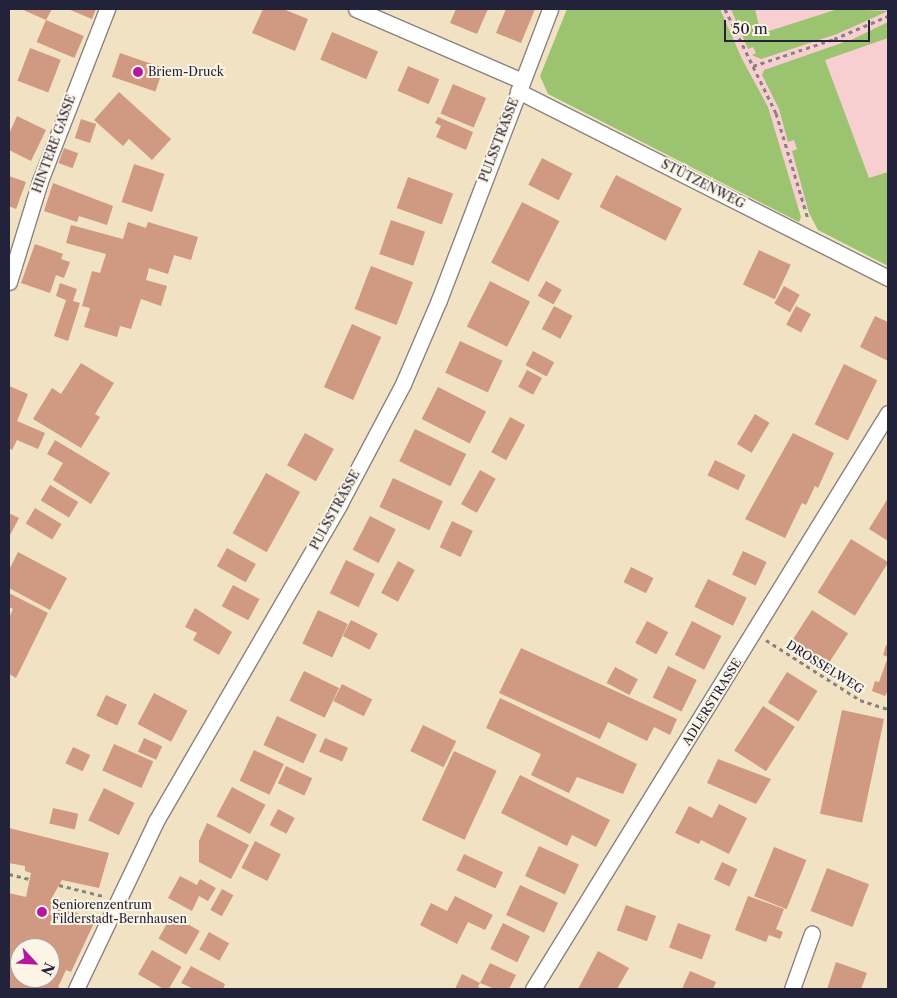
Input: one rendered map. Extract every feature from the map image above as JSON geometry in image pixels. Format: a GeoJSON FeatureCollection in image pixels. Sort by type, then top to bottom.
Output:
{"type":"FeatureCollection","features":[{"type":"Feature","properties":{"kind":"street","name":"HINTERE GASSE"},"geometry":{"type":"LineString","coordinates":[[9,282],[40,181],[107,9]]}},
{"type":"Feature","properties":{"kind":"street","name":"STÜTZENWEG"},"geometry":{"type":"LineString","coordinates":[[356,9],[520,86],[888,278]]}},
{"type":"Feature","properties":{"kind":"street","name":"PULSSTRASSE"},"geometry":{"type":"LineString","coordinates":[[76,989],[178,781],[387,416],[436,308],[550,9]]}},
{"type":"Feature","properties":{"kind":"street","name":"ADLERSTRASSE"},"geometry":{"type":"LineString","coordinates":[[533,989],[755,633],[888,413]]}},
{"type":"Feature","properties":{"kind":"street"},"geometry":{"type":"LineString","coordinates":[[792,989],[812,933]]}},
{"type":"Feature","properties":{"kind":"path"},"geometry":{"type":"LineString","coordinates":[[725,9],[776,113],[810,222]]}},
{"type":"Feature","properties":{"kind":"path"},"geometry":{"type":"LineString","coordinates":[[753,66],[834,39],[888,16]]}},
{"type":"Feature","properties":{"kind":"path","name":"DROSSELWEG"},"geometry":{"type":"LineString","coordinates":[[755,633],[860,700],[888,709]]}},
{"type":"Feature","properties":{"kind":"path"},"geometry":{"type":"LineString","coordinates":[[9,874],[29,879]]}},
{"type":"Feature","properties":{"kind":"path"},"geometry":{"type":"LineString","coordinates":[[59,885],[118,900]]}},
{"type":"Feature","properties":{"kind":"shaded area"},"geometry":{"type":"Polygon","coordinates":[[[577,9],[888,9],[888,252],[549,79],[577,9]]]}},
{"type":"Feature","properties":{"kind":"green space"},"geometry":{"type":"Polygon","coordinates":[[[567,9],[720,9],[742,59],[768,107],[801,217],[799,222],[548,94],[540,76],[567,9]]]}},
{"type":"Feature","properties":{"kind":"green space"},"geometry":{"type":"Polygon","coordinates":[[[731,9],[755,9],[759,26],[769,31],[838,9],[888,11],[837,34],[761,59],[752,55],[756,53],[753,47],[748,49],[731,9]]]}},
{"type":"Feature","properties":{"kind":"green space"},"geometry":{"type":"Polygon","coordinates":[[[888,22],[888,38],[825,60],[869,178],[888,172],[888,266],[818,230],[809,213],[792,151],[797,149],[794,140],[788,142],[779,109],[762,75],[764,70],[853,39],[888,22]]]}},
{"type":"Feature","properties":{"kind":"building"},"geometry":{"type":"Polygon","coordinates":[[[21,9],[52,9],[46,20],[21,9]]]}},
{"type":"Feature","properties":{"kind":"building"},"geometry":{"type":"Polygon","coordinates":[[[68,9],[96,9],[92,19],[68,9]]]}},
{"type":"Feature","properties":{"kind":"building"},"geometry":{"type":"Polygon","coordinates":[[[263,9],[283,9],[308,19],[295,51],[252,33],[263,9]]]}},
{"type":"Feature","properties":{"kind":"building"},"geometry":{"type":"Polygon","coordinates":[[[456,9],[488,9],[477,34],[450,23],[456,9]]]}},
{"type":"Feature","properties":{"kind":"building"},"geometry":{"type":"Polygon","coordinates":[[[506,9],[535,9],[521,43],[496,33],[506,9]]]}},
{"type":"Feature","properties":{"kind":"building"},"geometry":{"type":"Polygon","coordinates":[[[46,20],[84,36],[74,58],[37,42],[46,20]]]}},
{"type":"Feature","properties":{"kind":"building"},"geometry":{"type":"Polygon","coordinates":[[[332,32],[378,52],[366,79],[320,60],[332,32]]]}},
{"type":"Feature","properties":{"kind":"building"},"geometry":{"type":"Polygon","coordinates":[[[30,48],[61,60],[48,93],[17,81],[30,48]]]}},
{"type":"Feature","properties":{"kind":"building","name":"Briem-Druck"},"geometry":{"type":"Polygon","coordinates":[[[120,53],[163,68],[155,92],[112,77],[120,53]]]}},
{"type":"Feature","properties":{"kind":"building"},"geometry":{"type":"Polygon","coordinates":[[[408,66],[439,79],[429,104],[397,91],[408,66]]]}},
{"type":"Feature","properties":{"kind":"building"},"geometry":{"type":"Polygon","coordinates":[[[453,84],[486,98],[474,128],[440,113],[453,84]]]}},
{"type":"Feature","properties":{"kind":"building"},"geometry":{"type":"Polygon","coordinates":[[[119,92],[171,139],[152,160],[129,139],[123,146],[94,120],[119,92]]]}},
{"type":"Feature","properties":{"kind":"building"},"geometry":{"type":"Polygon","coordinates":[[[17,116],[46,130],[31,161],[9,150],[9,134],[17,116]]]}},
{"type":"Feature","properties":{"kind":"building"},"geometry":{"type":"Polygon","coordinates":[[[438,117],[473,132],[466,150],[436,137],[441,126],[435,123],[438,117]]]}},
{"type":"Feature","properties":{"kind":"building"},"geometry":{"type":"Polygon","coordinates":[[[81,119],[96,124],[90,143],[75,138],[81,119]]]}},
{"type":"Feature","properties":{"kind":"building"},"geometry":{"type":"Polygon","coordinates":[[[64,148],[78,153],[73,168],[59,163],[64,148]]]}},
{"type":"Feature","properties":{"kind":"building"},"geometry":{"type":"Polygon","coordinates":[[[542,158],[572,173],[559,200],[528,185],[542,158]]]}},
{"type":"Feature","properties":{"kind":"building"},"geometry":{"type":"Polygon","coordinates":[[[134,164],[164,174],[152,212],[122,202],[134,164]]]}},
{"type":"Feature","properties":{"kind":"building"},"geometry":{"type":"Polygon","coordinates":[[[616,175],[682,209],[666,241],[600,207],[616,175]]]}},
{"type":"Feature","properties":{"kind":"building"},"geometry":{"type":"Polygon","coordinates":[[[9,176],[26,182],[16,209],[9,206],[9,176]]]}},
{"type":"Feature","properties":{"kind":"building"},"geometry":{"type":"Polygon","coordinates":[[[408,177],[453,193],[442,224],[397,208],[408,177]]]}},
{"type":"Feature","properties":{"kind":"building"},"geometry":{"type":"Polygon","coordinates":[[[53,183],[113,206],[107,225],[79,216],[77,222],[44,211],[53,183]]]}},
{"type":"Feature","properties":{"kind":"building"},"geometry":{"type":"Polygon","coordinates":[[[522,202],[559,221],[529,282],[491,263],[522,202]]]}},
{"type":"Feature","properties":{"kind":"building"},"geometry":{"type":"Polygon","coordinates":[[[391,220],[425,232],[413,266],[379,254],[391,220]]]}},
{"type":"Feature","properties":{"kind":"building"},"geometry":{"type":"Polygon","coordinates":[[[128,222],[146,228],[148,222],[198,237],[191,260],[174,255],[168,274],[149,268],[146,280],[167,286],[161,306],[141,299],[131,329],[120,326],[117,337],[84,327],[90,308],[82,306],[92,271],[100,273],[106,254],[66,243],[71,225],[123,239],[128,222]]]}},
{"type":"Feature","properties":{"kind":"building"},"geometry":{"type":"Polygon","coordinates":[[[35,244],[63,254],[61,259],[70,262],[64,278],[56,275],[50,293],[21,283],[35,244]]]}},
{"type":"Feature","properties":{"kind":"building"},"geometry":{"type":"Polygon","coordinates":[[[759,250],[791,265],[775,299],[743,284],[759,250]]]}},
{"type":"Feature","properties":{"kind":"building"},"geometry":{"type":"Polygon","coordinates":[[[371,266],[413,282],[397,325],[355,309],[371,266]]]}},
{"type":"Feature","properties":{"kind":"building"},"geometry":{"type":"Polygon","coordinates":[[[490,281],[530,301],[507,347],[467,326],[490,281]]]}},
{"type":"Feature","properties":{"kind":"building"},"geometry":{"type":"Polygon","coordinates":[[[546,281],[562,290],[554,305],[538,296],[546,281]]]}},
{"type":"Feature","properties":{"kind":"building"},"geometry":{"type":"Polygon","coordinates":[[[60,283],[77,289],[73,301],[80,303],[68,341],[54,336],[66,300],[56,296],[60,283]]]}},
{"type":"Feature","properties":{"kind":"building"},"geometry":{"type":"Polygon","coordinates":[[[784,286],[800,295],[790,312],[774,303],[784,286]]]}},
{"type":"Feature","properties":{"kind":"building"},"geometry":{"type":"Polygon","coordinates":[[[554,306],[573,316],[560,339],[542,329],[554,306]]]}},
{"type":"Feature","properties":{"kind":"building"},"geometry":{"type":"Polygon","coordinates":[[[796,306],[811,314],[801,333],[786,325],[796,306]]]}},
{"type":"Feature","properties":{"kind":"building"},"geometry":{"type":"Polygon","coordinates":[[[875,316],[888,322],[888,361],[860,347],[875,316]]]}},
{"type":"Feature","properties":{"kind":"building"},"geometry":{"type":"Polygon","coordinates":[[[352,324],[381,337],[353,400],[324,387],[352,324]]]}},
{"type":"Feature","properties":{"kind":"building"},"geometry":{"type":"Polygon","coordinates":[[[460,341],[503,361],[488,393],[445,373],[460,341]]]}},
{"type":"Feature","properties":{"kind":"building"},"geometry":{"type":"Polygon","coordinates":[[[533,351],[554,362],[547,376],[525,365],[533,351]]]}},
{"type":"Feature","properties":{"kind":"building"},"geometry":{"type":"Polygon","coordinates":[[[81,363],[114,383],[95,414],[100,417],[81,448],[33,419],[52,388],[61,394],[81,363]]]}},
{"type":"Feature","properties":{"kind":"building"},"geometry":{"type":"Polygon","coordinates":[[[844,364],[877,380],[848,440],[815,424],[844,364]]]}},
{"type":"Feature","properties":{"kind":"building"},"geometry":{"type":"Polygon","coordinates":[[[527,370],[542,378],[533,395],[518,387],[527,370]]]}},
{"type":"Feature","properties":{"kind":"building"},"geometry":{"type":"Polygon","coordinates":[[[9,386],[28,394],[17,421],[45,433],[38,449],[17,440],[12,450],[9,448],[9,386]]]}},
{"type":"Feature","properties":{"kind":"building"},"geometry":{"type":"Polygon","coordinates":[[[438,387],[486,412],[470,444],[422,419],[438,387]]]}},
{"type":"Feature","properties":{"kind":"building"},"geometry":{"type":"Polygon","coordinates":[[[755,414],[770,423],[752,453],[737,444],[755,414]]]}},
{"type":"Feature","properties":{"kind":"building"},"geometry":{"type":"Polygon","coordinates":[[[510,417],[525,425],[506,460],[491,452],[510,417]]]}},
{"type":"Feature","properties":{"kind":"building"},"geometry":{"type":"Polygon","coordinates":[[[415,429],[466,454],[450,486],[399,461],[415,429]]]}},
{"type":"Feature","properties":{"kind":"building"},"geometry":{"type":"Polygon","coordinates":[[[305,433],[334,449],[316,481],[287,465],[305,433]]]}},
{"type":"Feature","properties":{"kind":"building"},"geometry":{"type":"Polygon","coordinates":[[[793,433],[834,453],[818,488],[815,486],[806,505],[802,503],[785,538],[745,519],[793,433]]]}},
{"type":"Feature","properties":{"kind":"building"},"geometry":{"type":"Polygon","coordinates":[[[55,440],[110,473],[91,504],[53,480],[63,463],[47,454],[55,440]]]}},
{"type":"Feature","properties":{"kind":"building"},"geometry":{"type":"Polygon","coordinates":[[[715,460],[746,475],[738,490],[708,475],[715,460]]]}},
{"type":"Feature","properties":{"kind":"building"},"geometry":{"type":"Polygon","coordinates":[[[480,470],[496,479],[477,513],[461,504],[480,470]]]}},
{"type":"Feature","properties":{"kind":"building"},"geometry":{"type":"Polygon","coordinates":[[[266,473],[300,492],[267,552],[233,533],[266,473]]]}},
{"type":"Feature","properties":{"kind":"building"},"geometry":{"type":"Polygon","coordinates":[[[393,478],[443,501],[429,530],[379,507],[393,478]]]}},
{"type":"Feature","properties":{"kind":"building"},"geometry":{"type":"Polygon","coordinates":[[[50,485],[78,502],[69,517],[41,500],[50,485]]]}},
{"type":"Feature","properties":{"kind":"building"},"geometry":{"type":"Polygon","coordinates":[[[888,498],[888,541],[869,529],[888,498]]]}},
{"type":"Feature","properties":{"kind":"building"},"geometry":{"type":"Polygon","coordinates":[[[35,508],[62,524],[52,539],[26,523],[35,508]]]}},
{"type":"Feature","properties":{"kind":"building"},"geometry":{"type":"Polygon","coordinates":[[[9,513],[19,518],[9,537],[9,513]]]}},
{"type":"Feature","properties":{"kind":"building"},"geometry":{"type":"Polygon","coordinates":[[[370,516],[396,529],[379,563],[353,550],[370,516]]]}},
{"type":"Feature","properties":{"kind":"building"},"geometry":{"type":"Polygon","coordinates":[[[452,521],[473,531],[461,557],[440,547],[452,521]]]}},
{"type":"Feature","properties":{"kind":"building"},"geometry":{"type":"Polygon","coordinates":[[[851,539],[888,562],[855,616],[818,592],[851,539]]]}},
{"type":"Feature","properties":{"kind":"building"},"geometry":{"type":"Polygon","coordinates":[[[227,548],[256,564],[246,582],[217,566],[227,548]]]}},
{"type":"Feature","properties":{"kind":"building"},"geometry":{"type":"Polygon","coordinates":[[[743,551],[767,562],[756,586],[732,575],[743,551]]]}},
{"type":"Feature","properties":{"kind":"building"},"geometry":{"type":"Polygon","coordinates":[[[18,552],[67,578],[50,610],[9,588],[9,570],[18,552]]]}},
{"type":"Feature","properties":{"kind":"building"},"geometry":{"type":"Polygon","coordinates":[[[346,560],[375,574],[359,607],[330,593],[346,560]]]}},
{"type":"Feature","properties":{"kind":"building"},"geometry":{"type":"Polygon","coordinates":[[[398,561],[415,570],[398,602],[381,593],[398,561]]]}},
{"type":"Feature","properties":{"kind":"building"},"geometry":{"type":"Polygon","coordinates":[[[631,567],[653,578],[646,593],[624,582],[631,567]]]}},
{"type":"Feature","properties":{"kind":"building"},"geometry":{"type":"Polygon","coordinates":[[[708,579],[747,598],[733,626],[694,607],[708,579]]]}},
{"type":"Feature","properties":{"kind":"building"},"geometry":{"type":"Polygon","coordinates":[[[233,585],[259,599],[248,620],[222,606],[233,585]]]}},
{"type":"Feature","properties":{"kind":"building"},"geometry":{"type":"Polygon","coordinates":[[[9,593],[48,613],[16,678],[9,674],[9,618],[13,609],[9,607],[9,593]]]}},
{"type":"Feature","properties":{"kind":"building"},"geometry":{"type":"Polygon","coordinates":[[[195,608],[232,632],[219,655],[193,640],[197,633],[185,627],[195,608]]]}},
{"type":"Feature","properties":{"kind":"building"},"geometry":{"type":"Polygon","coordinates":[[[318,610],[348,624],[332,657],[302,644],[318,610]]]}},
{"type":"Feature","properties":{"kind":"building"},"geometry":{"type":"Polygon","coordinates":[[[812,610],[848,633],[828,664],[792,640],[812,610]]]}},
{"type":"Feature","properties":{"kind":"building"},"geometry":{"type":"Polygon","coordinates":[[[351,620],[378,634],[370,650],[343,636],[351,620]]]}},
{"type":"Feature","properties":{"kind":"building"},"geometry":{"type":"Polygon","coordinates":[[[647,621],[668,632],[656,654],[635,643],[647,621]]]}},
{"type":"Feature","properties":{"kind":"building"},"geometry":{"type":"Polygon","coordinates":[[[692,621],[721,636],[704,670],[675,655],[692,621]]]}},
{"type":"Feature","properties":{"kind":"building"},"geometry":{"type":"Polygon","coordinates":[[[886,645],[888,646],[888,657],[883,655],[886,645]]]}},
{"type":"Feature","properties":{"kind":"building"},"geometry":{"type":"Polygon","coordinates":[[[521,648],[677,719],[670,735],[654,727],[647,741],[608,722],[600,739],[499,693],[521,648]]]}},
{"type":"Feature","properties":{"kind":"building"},"geometry":{"type":"Polygon","coordinates":[[[888,657],[888,691],[885,696],[872,691],[875,681],[879,682],[888,657]]]}},
{"type":"Feature","properties":{"kind":"building"},"geometry":{"type":"Polygon","coordinates":[[[668,666],[697,680],[681,711],[653,697],[668,666]]]}},
{"type":"Feature","properties":{"kind":"building"},"geometry":{"type":"Polygon","coordinates":[[[615,667],[638,679],[630,695],[607,683],[615,667]]]}},
{"type":"Feature","properties":{"kind":"building"},"geometry":{"type":"Polygon","coordinates":[[[304,671],[339,688],[325,718],[290,701],[304,671]]]}},
{"type":"Feature","properties":{"kind":"building"},"geometry":{"type":"Polygon","coordinates":[[[787,672],[818,691],[798,722],[768,703],[787,672]]]}},
{"type":"Feature","properties":{"kind":"building"},"geometry":{"type":"Polygon","coordinates":[[[342,684],[372,699],[364,716],[333,701],[342,684]]]}},
{"type":"Feature","properties":{"kind":"building"},"geometry":{"type":"Polygon","coordinates":[[[154,693],[188,711],[171,742],[138,724],[154,693]]]}},
{"type":"Feature","properties":{"kind":"building"},"geometry":{"type":"Polygon","coordinates":[[[106,695],[127,705],[117,726],[96,716],[106,695]]]}},
{"type":"Feature","properties":{"kind":"building"},"geometry":{"type":"Polygon","coordinates":[[[500,698],[637,764],[623,794],[577,777],[569,793],[531,775],[541,754],[486,728],[500,698]]]}},
{"type":"Feature","properties":{"kind":"building"},"geometry":{"type":"Polygon","coordinates":[[[763,706],[795,727],[766,771],[734,750],[763,706]]]}},
{"type":"Feature","properties":{"kind":"building"},"geometry":{"type":"Polygon","coordinates":[[[842,710],[884,719],[862,823],[820,814],[842,710]]]}},
{"type":"Feature","properties":{"kind":"building"},"geometry":{"type":"Polygon","coordinates":[[[277,716],[317,735],[303,764],[263,745],[277,716]]]}},
{"type":"Feature","properties":{"kind":"building"},"geometry":{"type":"Polygon","coordinates":[[[423,725],[456,741],[444,767],[410,751],[423,725]]]}},
{"type":"Feature","properties":{"kind":"building"},"geometry":{"type":"Polygon","coordinates":[[[144,738],[162,746],[156,760],[138,752],[144,738]]]}},
{"type":"Feature","properties":{"kind":"building"},"geometry":{"type":"Polygon","coordinates":[[[325,738],[348,748],[342,762],[319,752],[325,738]]]}},
{"type":"Feature","properties":{"kind":"building"},"geometry":{"type":"Polygon","coordinates":[[[114,744],[153,761],[141,788],[102,770],[114,744]]]}},
{"type":"Feature","properties":{"kind":"building"},"geometry":{"type":"Polygon","coordinates":[[[73,747],[90,755],[83,771],[65,763],[73,747]]]}},
{"type":"Feature","properties":{"kind":"building"},"geometry":{"type":"Polygon","coordinates":[[[254,750],[284,764],[270,795],[240,781],[254,750]]]}},
{"type":"Feature","properties":{"kind":"building"},"geometry":{"type":"Polygon","coordinates":[[[454,751],[497,771],[464,840],[422,820],[454,751]]]}},
{"type":"Feature","properties":{"kind":"building"},"geometry":{"type":"Polygon","coordinates":[[[718,759],[771,779],[756,804],[707,783],[718,759]]]}},
{"type":"Feature","properties":{"kind":"building"},"geometry":{"type":"Polygon","coordinates":[[[286,766],[312,778],[304,795],[278,783],[286,766]]]}},
{"type":"Feature","properties":{"kind":"building"},"geometry":{"type":"Polygon","coordinates":[[[520,775],[610,820],[596,847],[572,835],[567,846],[501,813],[520,775]]]}},
{"type":"Feature","properties":{"kind":"building"},"geometry":{"type":"Polygon","coordinates":[[[232,787],[266,805],[250,834],[217,816],[232,787]]]}},
{"type":"Feature","properties":{"kind":"building"},"geometry":{"type":"Polygon","coordinates":[[[104,788],[135,803],[119,835],[88,820],[104,788]]]}},
{"type":"Feature","properties":{"kind":"building"},"geometry":{"type":"Polygon","coordinates":[[[719,804],[747,818],[729,854],[701,840],[699,844],[675,833],[689,806],[712,818],[719,804]]]}},
{"type":"Feature","properties":{"kind":"building"},"geometry":{"type":"Polygon","coordinates":[[[53,808],[78,814],[75,829],[49,824],[53,808]]]}},
{"type":"Feature","properties":{"kind":"building"},"geometry":{"type":"Polygon","coordinates":[[[278,809],[295,818],[286,834],[270,825],[278,809]]]}},
{"type":"Feature","properties":{"kind":"building"},"geometry":{"type":"Polygon","coordinates":[[[207,823],[249,845],[231,879],[199,862],[199,841],[207,823]]]}},
{"type":"Feature","properties":{"kind":"building","name":"Seniorenzentrum Filderstadt-Bernhausen"},"geometry":{"type":"Polygon","coordinates":[[[9,828],[109,853],[99,888],[62,880],[50,901],[95,921],[71,972],[66,970],[60,983],[60,938],[10,938],[10,988],[62,989],[9,989],[9,893],[26,897],[31,873],[25,871],[25,866],[9,863],[9,828]]]}},
{"type":"Feature","properties":{"kind":"building"},"geometry":{"type":"Polygon","coordinates":[[[255,841],[281,854],[267,881],[241,868],[255,841]]]}},
{"type":"Feature","properties":{"kind":"building"},"geometry":{"type":"Polygon","coordinates":[[[539,846],[579,865],[565,895],[525,876],[539,846]]]}},
{"type":"Feature","properties":{"kind":"building"},"geometry":{"type":"Polygon","coordinates":[[[774,847],[806,860],[787,909],[754,896],[774,847]]]}},
{"type":"Feature","properties":{"kind":"building"},"geometry":{"type":"Polygon","coordinates":[[[464,854],[503,872],[495,888],[456,870],[464,854]]]}},
{"type":"Feature","properties":{"kind":"building"},"geometry":{"type":"Polygon","coordinates":[[[722,862],[737,869],[729,886],[714,879],[722,862]]]}},
{"type":"Feature","properties":{"kind":"building"},"geometry":{"type":"Polygon","coordinates":[[[827,868],[869,884],[853,927],[811,911],[827,868]]]}},
{"type":"Feature","properties":{"kind":"building"},"geometry":{"type":"Polygon","coordinates":[[[180,876],[197,885],[200,879],[216,888],[208,901],[199,896],[192,911],[168,898],[180,876]]]}},
{"type":"Feature","properties":{"kind":"building"},"geometry":{"type":"Polygon","coordinates":[[[520,885],[558,903],[544,933],[506,915],[520,885]]]}},
{"type":"Feature","properties":{"kind":"building"},"geometry":{"type":"Polygon","coordinates":[[[222,889],[233,895],[222,916],[210,910],[222,889]]]}},
{"type":"Feature","properties":{"kind":"building"},"geometry":{"type":"Polygon","coordinates":[[[455,896],[493,915],[485,930],[468,922],[457,944],[420,925],[431,903],[447,911],[455,896]]]}},
{"type":"Feature","properties":{"kind":"building"},"geometry":{"type":"Polygon","coordinates":[[[748,896],[784,909],[776,929],[783,932],[780,939],[769,935],[766,942],[735,930],[748,896]]]}},
{"type":"Feature","properties":{"kind":"building"},"geometry":{"type":"Polygon","coordinates":[[[626,905],[656,916],[647,941],[617,930],[626,905]]]}},
{"type":"Feature","properties":{"kind":"building"},"geometry":{"type":"Polygon","coordinates":[[[172,915],[200,931],[186,954],[158,938],[172,915]]]}},
{"type":"Feature","properties":{"kind":"building"},"geometry":{"type":"Polygon","coordinates":[[[503,923],[530,936],[517,962],[490,949],[503,923]]]}},
{"type":"Feature","properties":{"kind":"building"},"geometry":{"type":"Polygon","coordinates":[[[678,923],[711,935],[702,959],[669,947],[678,923]]]}},
{"type":"Feature","properties":{"kind":"building"},"geometry":{"type":"Polygon","coordinates":[[[209,932],[229,943],[219,961],[199,949],[209,932]]]}},
{"type":"Feature","properties":{"kind":"building"},"geometry":{"type":"Polygon","coordinates":[[[152,950],[181,967],[169,989],[164,989],[138,974],[152,950]]]}},
{"type":"Feature","properties":{"kind":"building"},"geometry":{"type":"Polygon","coordinates":[[[598,951],[629,968],[617,989],[578,989],[598,951]]]}},
{"type":"Feature","properties":{"kind":"building"},"geometry":{"type":"Polygon","coordinates":[[[836,962],[867,973],[861,989],[827,989],[836,962]]]}},
{"type":"Feature","properties":{"kind":"building"},"geometry":{"type":"Polygon","coordinates":[[[490,963],[516,975],[509,989],[495,989],[480,983],[490,963]]]}},
{"type":"Feature","properties":{"kind":"building"},"geometry":{"type":"Polygon","coordinates":[[[191,966],[225,984],[223,989],[194,989],[181,983],[191,966]]]}},
{"type":"Feature","properties":{"kind":"building"},"geometry":{"type":"Polygon","coordinates":[[[690,971],[716,982],[713,989],[682,989],[690,971]]]}},
{"type":"Feature","properties":{"kind":"building"},"geometry":{"type":"Polygon","coordinates":[[[462,974],[480,983],[478,987],[482,989],[455,989],[462,974]]]}},
{"type":"Feature","properties":{"kind":"place","name":"Briem-Druck"},"geometry":{"type":"Point","coordinates":[138,72]}},
{"type":"Feature","properties":{"kind":"place","name":"Seniorenzentrum Filderstadt-Bernhausen"},"geometry":{"type":"Point","coordinates":[42,912]}}]}
